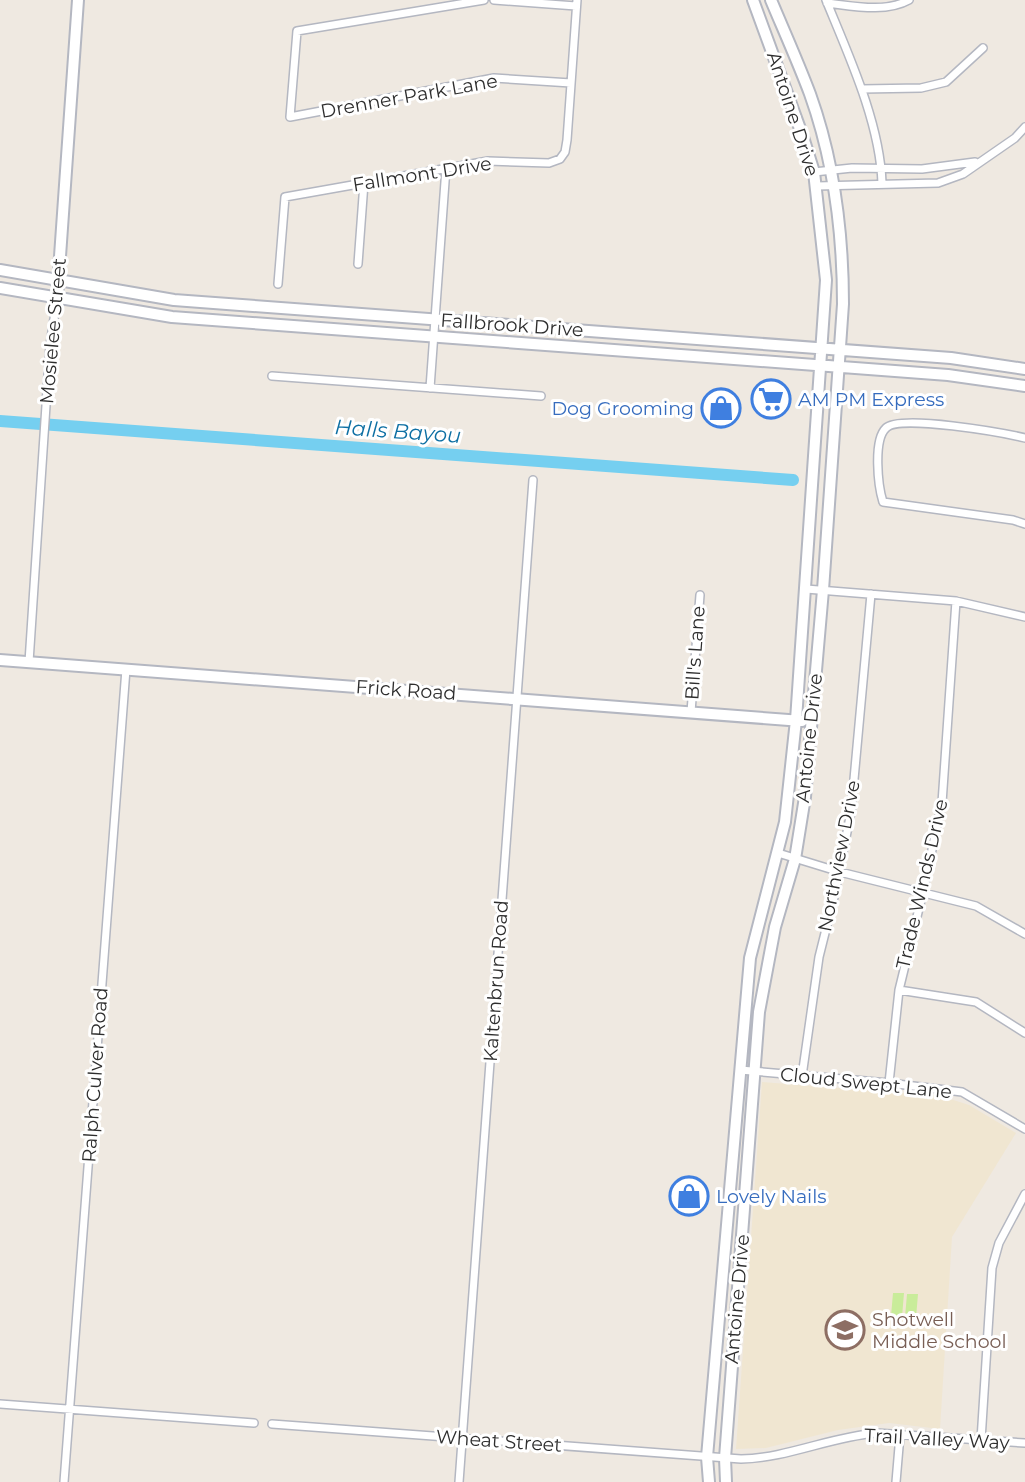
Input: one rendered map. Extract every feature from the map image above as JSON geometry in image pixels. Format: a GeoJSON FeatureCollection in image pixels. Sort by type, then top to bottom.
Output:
{"type":"FeatureCollection","features":[{"type":"Feature","properties":{"kind":"main road","name":"Mosielee Street"},"geometry":{"type":"LineString","coordinates":[[57,299],[78,0]]}},
{"type":"Feature","properties":{"kind":"main road","name":"Antoine Drive"},"geometry":{"type":"LineString","coordinates":[[709,1482],[707,1457],[750,958],[785,822],[796,720],[826,280],[814,173],[754,0]]}},
{"type":"Feature","properties":{"kind":"main road","name":"Antoine Drive"},"geometry":{"type":"LineString","coordinates":[[726,1482],[725,1458],[759,1012],[775,927],[795,859],[812,722],[843,272],[831,170],[810,95],[771,0]]}},
{"type":"Feature","properties":{"kind":"main road"},"geometry":{"type":"LineString","coordinates":[[765,30],[781,24]]}},
{"type":"Feature","properties":{"kind":"main road","name":"Fallbrook Drive"},"geometry":{"type":"LineString","coordinates":[[0,270],[174,300],[951,358],[1025,369]]}},
{"type":"Feature","properties":{"kind":"main road","name":"Fallbrook Drive"},"geometry":{"type":"LineString","coordinates":[[0,288],[172,317],[948,375],[1025,386]]}},
{"type":"Feature","properties":{"kind":"main road"},"geometry":{"type":"LineString","coordinates":[[649,352],[650,335]]}},
{"type":"Feature","properties":{"kind":"main road","name":"Frick Road"},"geometry":{"type":"LineString","coordinates":[[0,660],[812,722]]}},
{"type":"Feature","properties":{"kind":"main road"},"geometry":{"type":"LineString","coordinates":[[725,1247],[740,1248]]}},
{"type":"Feature","properties":{"kind":"street","name":"Drenner Park Lane"},"geometry":{"type":"LineString","coordinates":[[484,0],[296,31],[290,117],[494,78],[570,83]]}},
{"type":"Feature","properties":{"kind":"street"},"geometry":{"type":"LineString","coordinates":[[494,0],[576,3],[570,83]]}},
{"type":"Feature","properties":{"kind":"street"},"geometry":{"type":"LineString","coordinates":[[882,183],[881,167],[862,89],[826,2],[876,8],[900,5],[909,0]]}},
{"type":"Feature","properties":{"kind":"street"},"geometry":{"type":"LineString","coordinates":[[862,89],[921,88],[946,82],[983,48]]}},
{"type":"Feature","properties":{"kind":"street","name":"Fallmont Drive"},"geometry":{"type":"LineString","coordinates":[[278,284],[285,197],[488,161],[549,163],[560,159],[565,152],[570,83]]}},
{"type":"Feature","properties":{"kind":"street"},"geometry":{"type":"LineString","coordinates":[[817,186],[938,183],[963,174],[1016,138],[1025,127]]}},
{"type":"Feature","properties":{"kind":"street"},"geometry":{"type":"LineString","coordinates":[[814,173],[881,167],[922,169],[979,161]]}},
{"type":"Feature","properties":{"kind":"street"},"geometry":{"type":"LineString","coordinates":[[430,388],[446,168]]}},
{"type":"Feature","properties":{"kind":"street"},"geometry":{"type":"LineString","coordinates":[[358,264],[364,183]]}},
{"type":"Feature","properties":{"kind":"street","name":"Mosielee Street"},"geometry":{"type":"LineString","coordinates":[[29,662],[50,345],[57,299]]}},
{"type":"Feature","properties":{"kind":"street"},"geometry":{"type":"LineString","coordinates":[[272,376],[541,396]]}},
{"type":"Feature","properties":{"kind":"street"},"geometry":{"type":"LineString","coordinates":[[1025,438],[984,430],[896,424],[886,428],[881,436],[878,486],[883,502],[1013,520],[1025,524]]}},
{"type":"Feature","properties":{"kind":"street","name":"Kaltenbrun Road"},"geometry":{"type":"LineString","coordinates":[[459,1482],[533,480]]}},
{"type":"Feature","properties":{"kind":"street"},"geometry":{"type":"LineString","coordinates":[[806,589],[956,601],[1025,617]]}},
{"type":"Feature","properties":{"kind":"street","name":"Northview Drive"},"geometry":{"type":"LineString","coordinates":[[802,1076],[818,957],[840,872],[856,771],[871,594]]}},
{"type":"Feature","properties":{"kind":"street","name":"Bill's Lane"},"geometry":{"type":"LineString","coordinates":[[691,712],[699,595]]}},
{"type":"Feature","properties":{"kind":"street","name":"Trade Winds Drive"},"geometry":{"type":"LineString","coordinates":[[889,1083],[899,990],[942,803],[956,601]]}},
{"type":"Feature","properties":{"kind":"street","name":"Ralph Culver Road"},"geometry":{"type":"LineString","coordinates":[[64,1482],[126,669]]}},
{"type":"Feature","properties":{"kind":"street"},"geometry":{"type":"LineString","coordinates":[[778,853],[840,872],[976,906],[1025,934]]}},
{"type":"Feature","properties":{"kind":"street"},"geometry":{"type":"LineString","coordinates":[[899,990],[976,1002],[1025,1033]]}},
{"type":"Feature","properties":{"kind":"street","name":"Cloud Swept Lane"},"geometry":{"type":"LineString","coordinates":[[740,1070],[962,1092],[1025,1129]]}},
{"type":"Feature","properties":{"kind":"street"},"geometry":{"type":"LineString","coordinates":[[981,1440],[992,1268],[999,1243],[1025,1194]]}},
{"type":"Feature","properties":{"kind":"street"},"geometry":{"type":"LineString","coordinates":[[0,1404],[254,1423]]}},
{"type":"Feature","properties":{"kind":"street","name":"Wheat Street"},"geometry":{"type":"LineString","coordinates":[[272,1424],[725,1458]]}},
{"type":"Feature","properties":{"kind":"street","name":"Trail Valley Way"},"geometry":{"type":"LineString","coordinates":[[725,1458],[760,1458],[854,1435],[876,1433],[1025,1443]]}},
{"type":"Feature","properties":{"kind":"street"},"geometry":{"type":"LineString","coordinates":[[896,1482],[900,1435]]}},
{"type":"Feature","properties":{"kind":"shaded area","name":"Shotwell Middle School"},"geometry":{"type":"Polygon","coordinates":[[[762,1082],[941,1096],[969,1105],[1016,1133],[952,1237],[940,1429],[889,1423],[838,1430],[766,1448],[736,1449],[762,1082]]]}},
{"type":"Feature","properties":{"kind":"green space"},"geometry":{"type":"Polygon","coordinates":[[[893,1293],[904,1293],[902,1317],[891,1316],[893,1293]]]}},
{"type":"Feature","properties":{"kind":"green space"},"geometry":{"type":"Polygon","coordinates":[[[907,1294],[918,1294],[916,1318],[905,1317],[907,1294]]]}},
{"type":"Feature","properties":{"kind":"waterway","name":"Halls Bayou"},"geometry":{"type":"LineString","coordinates":[[0,421],[793,480]]}},
{"type":"Feature","properties":{"kind":"place","name":"AM PM Express"},"geometry":{"type":"Point","coordinates":[771,399]}},
{"type":"Feature","properties":{"kind":"place","name":"Dog Grooming"},"geometry":{"type":"Point","coordinates":[721,408]}},
{"type":"Feature","properties":{"kind":"place","name":"Lovely Nails"},"geometry":{"type":"Point","coordinates":[689,1196]}},
{"type":"Feature","properties":{"kind":"place","name":"Shotwell Middle School"},"geometry":{"type":"Point","coordinates":[845,1330]}}]}
